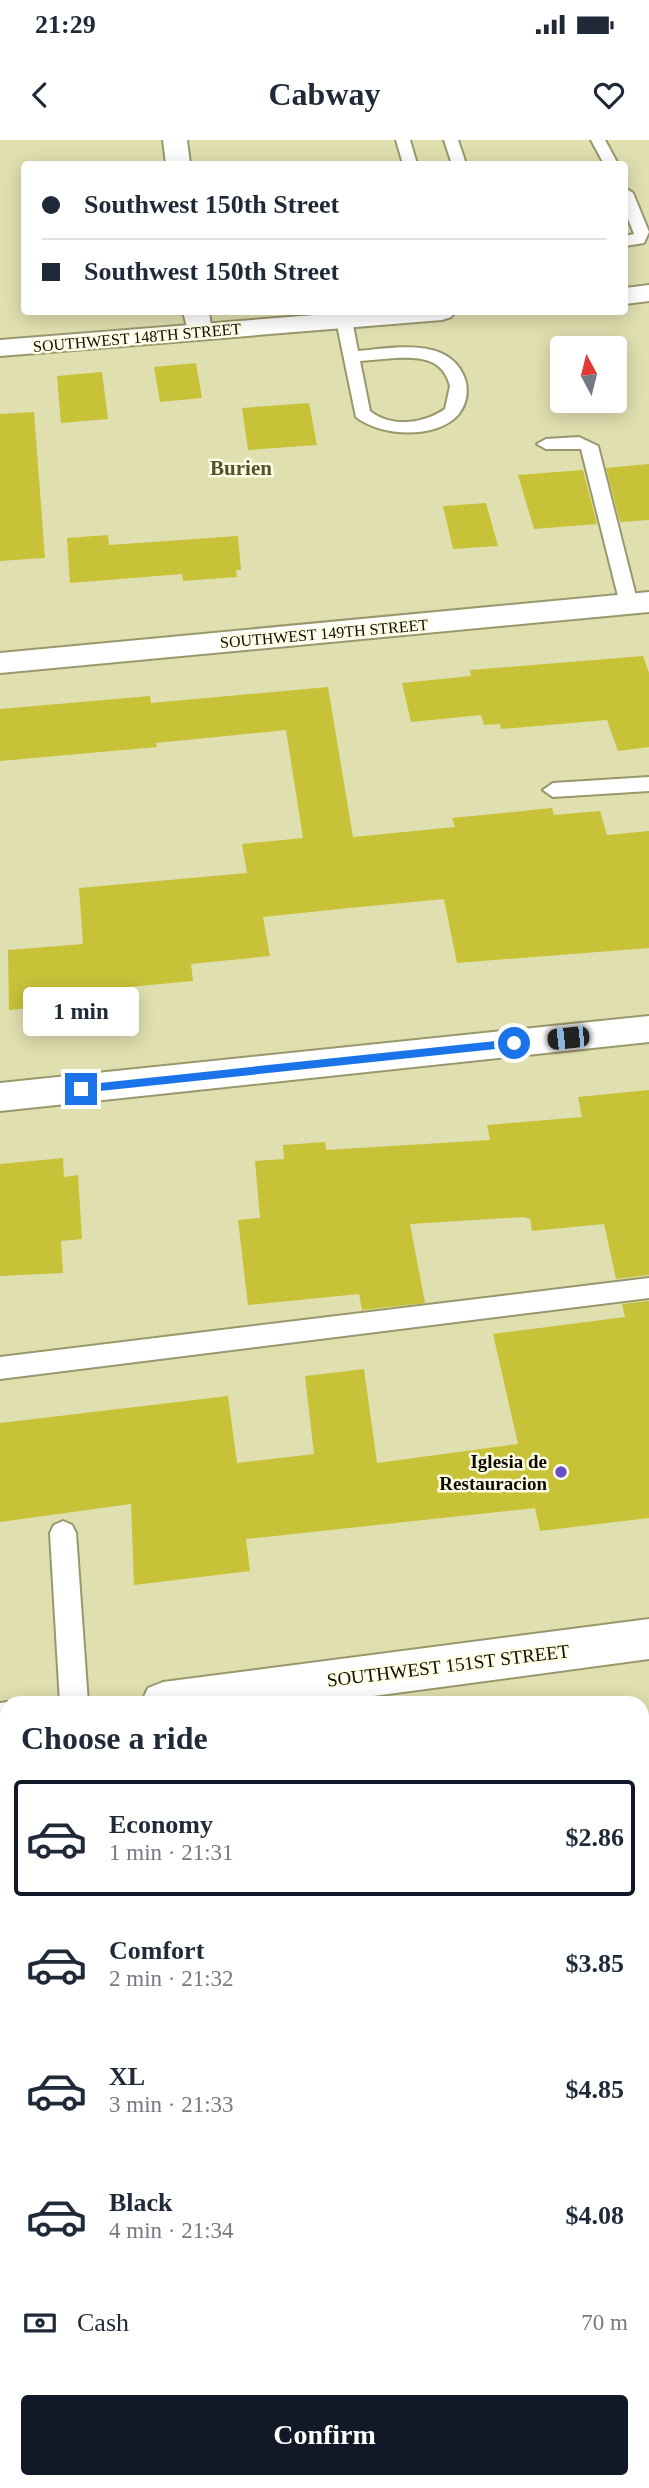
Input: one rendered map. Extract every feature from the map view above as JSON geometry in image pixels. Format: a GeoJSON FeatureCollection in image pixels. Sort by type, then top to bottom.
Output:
{"type":"FeatureCollection","features":[{"type":"Feature","properties":{"kind":"street"},"geometry":{"type":"LineString","coordinates":[[175,140],[178,161]]}},
{"type":"Feature","properties":{"kind":"street"},"geometry":{"type":"LineString","coordinates":[[628,296],[649,293]]}},
{"type":"Feature","properties":{"kind":"street","name":"SOUTHWEST 148TH STREET"},"geometry":{"type":"LineString","coordinates":[[0,348],[198,322],[344,320],[405,315]]}},
{"type":"Feature","properties":{"kind":"street","name":"SOUTHWEST 149TH STREET"},"geometry":{"type":"LineString","coordinates":[[0,663],[639,603]]}},
{"type":"Feature","properties":{"kind":"street"},"geometry":{"type":"LineString","coordinates":[[0,1097],[649,1029]]}},
{"type":"Feature","properties":{"kind":"street","name":"SOUTHWEST 151ST STREET"},"geometry":{"type":"LineString","coordinates":[[270,1696],[346,1691],[649,1639]]}},
{"type":"Feature","properties":{"kind":"lane"},"geometry":{"type":"LineString","coordinates":[[403,140],[409,161]]}},
{"type":"Feature","properties":{"kind":"lane"},"geometry":{"type":"LineString","coordinates":[[451,140],[458,161]]}},
{"type":"Feature","properties":{"kind":"lane"},"geometry":{"type":"LineString","coordinates":[[598,140],[609,161]]}},
{"type":"Feature","properties":{"kind":"lane"},"geometry":{"type":"LineString","coordinates":[[628,200],[642,234],[638,240],[628,241]]}},
{"type":"Feature","properties":{"kind":"lane"},"geometry":{"type":"LineString","coordinates":[[344,320],[351,357],[362,414],[369,421],[381,426],[425,423],[444,417],[454,408],[458,394],[457,378],[450,366],[436,357],[414,353],[351,357]]}},
{"type":"Feature","properties":{"kind":"lane"},"geometry":{"type":"LineString","coordinates":[[546,443],[579,442],[589,446],[639,603]]}},
{"type":"Feature","properties":{"kind":"lane"},"geometry":{"type":"LineString","coordinates":[[553,790],[649,784]]}},
{"type":"Feature","properties":{"kind":"lane"},"geometry":{"type":"LineString","coordinates":[[0,1368],[649,1288]]}},
{"type":"Feature","properties":{"kind":"lane"},"geometry":{"type":"LineString","coordinates":[[62,1533],[74,1696]]}},
{"type":"Feature","properties":{"kind":"building"},"geometry":{"type":"Polygon","coordinates":[[[196,363],[202,398],[160,402],[154,367],[196,363]]]}},
{"type":"Feature","properties":{"kind":"building"},"geometry":{"type":"Polygon","coordinates":[[[102,372],[108,419],[61,423],[57,376],[102,372]]]}},
{"type":"Feature","properties":{"kind":"building"},"geometry":{"type":"Polygon","coordinates":[[[309,403],[317,445],[248,450],[242,408],[309,403]]]}},
{"type":"Feature","properties":{"kind":"building"},"geometry":{"type":"Polygon","coordinates":[[[34,412],[45,558],[0,561],[0,414],[34,412]]]}},
{"type":"Feature","properties":{"kind":"building"},"geometry":{"type":"Polygon","coordinates":[[[649,464],[649,520],[620,522],[606,468],[649,464]]]}},
{"type":"Feature","properties":{"kind":"building"},"geometry":{"type":"Polygon","coordinates":[[[583,470],[597,524],[534,529],[518,475],[583,470]]]}},
{"type":"Feature","properties":{"kind":"building"},"geometry":{"type":"Polygon","coordinates":[[[486,503],[498,546],[453,549],[443,506],[486,503]]]}},
{"type":"Feature","properties":{"kind":"building"},"geometry":{"type":"Polygon","coordinates":[[[108,535],[109,545],[238,536],[241,570],[236,570],[237,577],[183,581],[182,574],[70,583],[67,538],[108,535]]]}},
{"type":"Feature","properties":{"kind":"building"},"geometry":{"type":"Polygon","coordinates":[[[643,656],[649,673],[649,747],[618,751],[607,720],[501,729],[500,724],[484,725],[481,715],[411,722],[402,683],[471,676],[470,670],[643,656]]]}},
{"type":"Feature","properties":{"kind":"building"},"geometry":{"type":"Polygon","coordinates":[[[328,687],[353,837],[455,827],[452,818],[552,808],[554,815],[600,811],[607,835],[649,831],[649,948],[457,963],[444,899],[359,907],[263,917],[270,956],[191,964],[193,981],[64,993],[65,1005],[9,1010],[8,950],[83,944],[79,888],[247,873],[242,844],[303,838],[286,730],[156,743],[157,747],[0,761],[0,709],[150,696],[151,703],[328,687]]]}},
{"type":"Feature","properties":{"kind":"building"},"geometry":{"type":"Polygon","coordinates":[[[649,1090],[649,1275],[616,1279],[604,1224],[532,1231],[530,1219],[523,1217],[410,1224],[425,1303],[362,1310],[359,1294],[248,1305],[238,1220],[260,1218],[255,1161],[284,1159],[283,1145],[325,1142],[326,1150],[490,1140],[487,1125],[582,1117],[578,1097],[649,1090]]]}},
{"type":"Feature","properties":{"kind":"building"},"geometry":{"type":"Polygon","coordinates":[[[63,1158],[64,1177],[78,1175],[82,1239],[61,1241],[63,1273],[0,1276],[0,1164],[63,1158]]]}},
{"type":"Feature","properties":{"kind":"building"},"geometry":{"type":"Polygon","coordinates":[[[649,1301],[649,1518],[540,1531],[535,1508],[246,1539],[250,1571],[134,1585],[131,1504],[0,1522],[0,1423],[228,1396],[237,1463],[314,1454],[305,1376],[364,1369],[377,1463],[518,1444],[493,1334],[625,1317],[622,1304],[649,1301]]]}},
{"type":"Feature","properties":{"kind":"place","name":"Iglesia de Restauracion"},"geometry":{"type":"Point","coordinates":[561,1472]}},
{"type":"Feature","properties":{"kind":"district","name":"Burien"},"geometry":{"type":"Point","coordinates":[241,468]}},
{"type":"Feature","properties":{"kind":"route"},"geometry":{"type":"LineString","coordinates":[[81,1089],[514,1043]]}}]}
